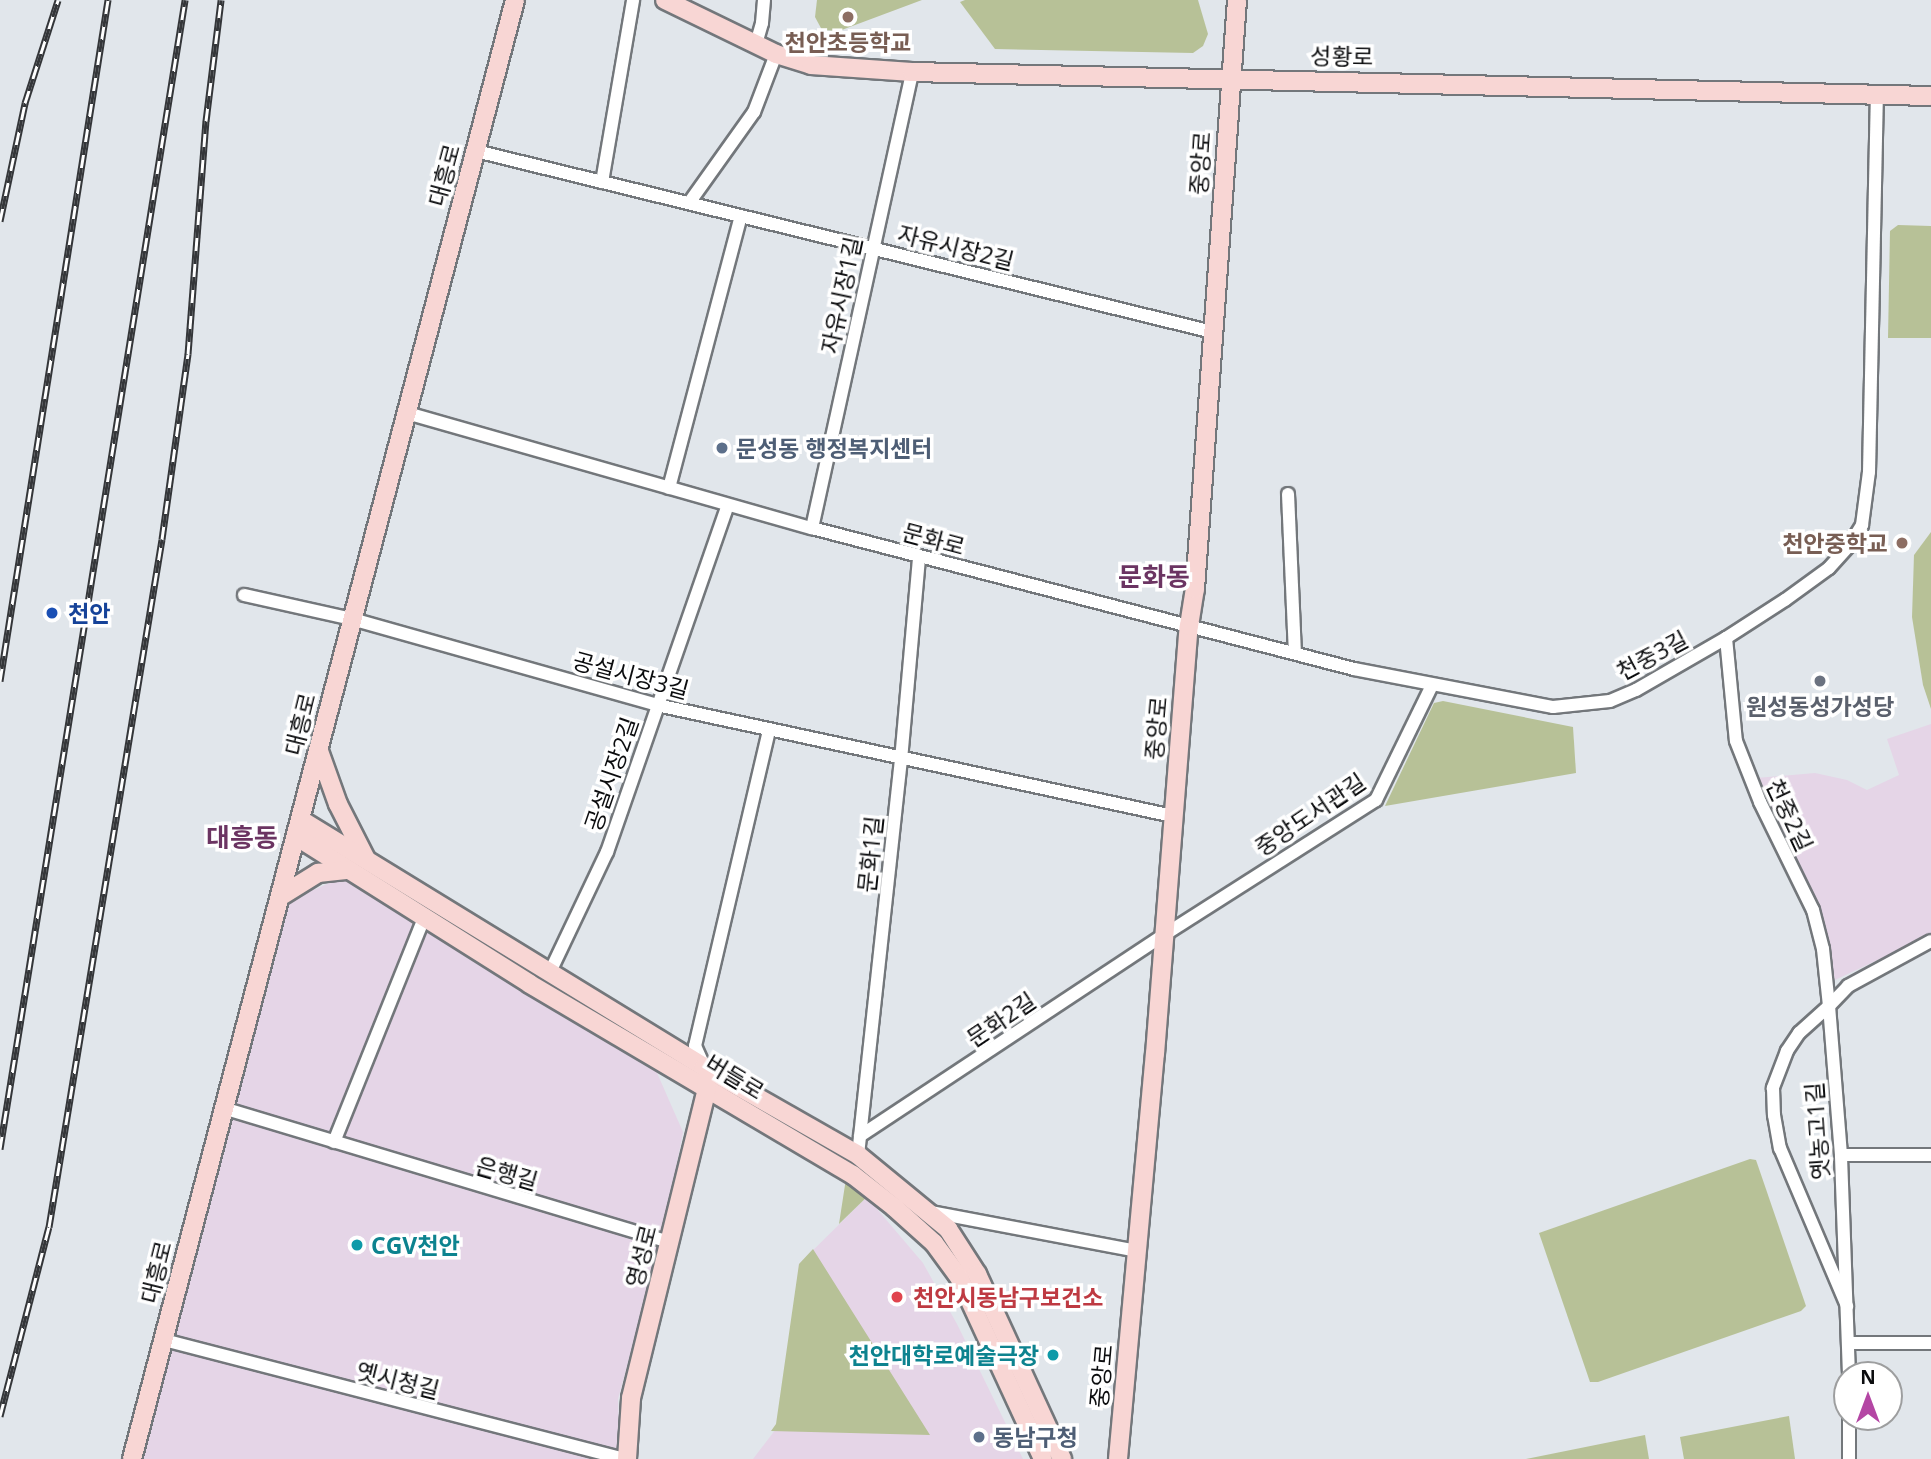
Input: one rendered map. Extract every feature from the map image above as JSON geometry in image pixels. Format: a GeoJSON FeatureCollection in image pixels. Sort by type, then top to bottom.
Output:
{"type":"FeatureCollection","features":[{"type":"Feature","properties":{"kind":"street","name":"대흥로"},"geometry":{"type":"LineString","coordinates":[[132,1459],[515,0]]}},
{"type":"Feature","properties":{"kind":"street"},"geometry":{"type":"LineString","coordinates":[[603,182],[633,0]]}},
{"type":"Feature","properties":{"kind":"street","name":"성황로"},"geometry":{"type":"LineString","coordinates":[[665,0],[776,54],[811,65],[912,72],[1931,96]]}},
{"type":"Feature","properties":{"kind":"street"},"geometry":{"type":"LineString","coordinates":[[755,44],[762,23],[764,0]]}},
{"type":"Feature","properties":{"kind":"street","name":"중앙로"},"geometry":{"type":"LineString","coordinates":[[1118,1456],[1189,626],[1195,589],[1237,0]]}},
{"type":"Feature","properties":{"kind":"street"},"geometry":{"type":"LineString","coordinates":[[689,203],[754,112],[776,54]]}},
{"type":"Feature","properties":{"kind":"street","name":"자유시장1길"},"geometry":{"type":"LineString","coordinates":[[813,528],[912,72]]}},
{"type":"Feature","properties":{"kind":"street","name":"천중3길"},"geometry":{"type":"LineString","coordinates":[[1189,626],[1432,685],[1553,707],[1610,701],[1636,690],[1726,638],[1829,569],[1849,546],[1862,525],[1869,472],[1877,95]]}},
{"type":"Feature","properties":{"kind":"street","name":"자유시장2길"},"geometry":{"type":"LineString","coordinates":[[475,151],[1213,332]]}},
{"type":"Feature","properties":{"kind":"street"},"geometry":{"type":"LineString","coordinates":[[669,488],[741,216]]}},
{"type":"Feature","properties":{"kind":"street","name":"문화로"},"geometry":{"type":"LineString","coordinates":[[407,413],[728,505],[1189,626]]}},
{"type":"Feature","properties":{"kind":"street"},"geometry":{"type":"LineString","coordinates":[[1288,494],[1295,652]]}},
{"type":"Feature","properties":{"kind":"street","name":"공설시장2길"},"geometry":{"type":"LineString","coordinates":[[550,972],[607,852],[728,505]]}},
{"type":"Feature","properties":{"kind":"street","name":"문화1길"},"geometry":{"type":"LineString","coordinates":[[858,1155],[901,760],[919,557]]}},
{"type":"Feature","properties":{"kind":"street","name":"공설시장3길"},"geometry":{"type":"LineString","coordinates":[[244,595],[352,619],[657,705],[901,760],[1173,816]]}},
{"type":"Feature","properties":{"kind":"street","name":"천중2길"},"geometry":{"type":"LineString","coordinates":[[1726,638],[1735,741],[1760,803],[1818,922],[1829,1006]]}},
{"type":"Feature","properties":{"kind":"street","name":"중앙도서관길"},"geometry":{"type":"LineString","coordinates":[[1164,935],[1376,800],[1382,793],[1432,685]]}},
{"type":"Feature","properties":{"kind":"street"},"geometry":{"type":"LineString","coordinates":[[704,1067],[695,1046],[769,730]]}},
{"type":"Feature","properties":{"kind":"street"},"geometry":{"type":"LineString","coordinates":[[319,750],[338,804],[359,850],[368,862]]}},
{"type":"Feature","properties":{"kind":"street","name":"버들로"},"geometry":{"type":"LineString","coordinates":[[299,828],[425,893],[704,1067],[858,1155],[948,1229],[977,1274],[1062,1459]]}},
{"type":"Feature","properties":{"kind":"street","name":"버들로"},"geometry":{"type":"LineString","coordinates":[[299,828],[346,870],[853,1175],[894,1207],[934,1243],[959,1277],[1043,1459]]}},
{"type":"Feature","properties":{"kind":"street"},"geometry":{"type":"LineString","coordinates":[[281,896],[318,873],[346,870]]}},
{"type":"Feature","properties":{"kind":"street"},"geometry":{"type":"LineString","coordinates":[[334,1142],[424,918]]}},
{"type":"Feature","properties":{"kind":"street","name":"문화2길"},"geometry":{"type":"LineString","coordinates":[[860,1136],[1164,935]]}},
{"type":"Feature","properties":{"kind":"street"},"geometry":{"type":"LineString","coordinates":[[1847,1306],[1780,1147],[1773,1115],[1773,1088],[1787,1051],[1799,1033],[1848,986],[1931,941]]}},
{"type":"Feature","properties":{"kind":"street","name":"옛농고1길"},"geometry":{"type":"LineString","coordinates":[[1829,1006],[1841,1155],[1849,1361]]}},
{"type":"Feature","properties":{"kind":"street","name":"영성로"},"geometry":{"type":"LineString","coordinates":[[625,1459],[631,1398],[707,1089],[704,1067]]}},
{"type":"Feature","properties":{"kind":"street","name":"은행길"},"geometry":{"type":"LineString","coordinates":[[223,1108],[670,1242]]}},
{"type":"Feature","properties":{"kind":"street"},"geometry":{"type":"LineString","coordinates":[[1841,1155],[1931,1155]]}},
{"type":"Feature","properties":{"kind":"street","name":"버들로"},"geometry":{"type":"LineString","coordinates":[[927,1212],[1137,1251]]}},
{"type":"Feature","properties":{"kind":"street","name":"옛시청길"},"geometry":{"type":"LineString","coordinates":[[164,1340],[625,1459]]}},
{"type":"Feature","properties":{"kind":"street"},"geometry":{"type":"LineString","coordinates":[[1849,1343],[1931,1343]]}},
{"type":"Feature","properties":{"kind":"street"},"geometry":{"type":"LineString","coordinates":[[1849,1431],[1849,1459]]}},
{"type":"Feature","properties":{"kind":"shaded area"},"geometry":{"type":"Polygon","coordinates":[[[1931,724],[1931,935],[1835,980],[1814,895],[1756,778],[1815,773],[1847,780],[1867,790],[1899,775],[1887,739],[1931,724]]]}},
{"type":"Feature","properties":{"kind":"shaded area"},"geometry":{"type":"Polygon","coordinates":[[[344,876],[654,1066],[683,1132],[664,1231],[618,1399],[620,1459],[139,1459],[285,908],[295,892],[316,889],[344,876]]]}},
{"type":"Feature","properties":{"kind":"shaded area"},"geometry":{"type":"Polygon","coordinates":[[[873,1191],[877,1209],[923,1263],[957,1324],[1023,1459],[753,1459],[779,1425],[799,1264],[873,1191]]]}},
{"type":"Feature","properties":{"kind":"green space"},"geometry":{"type":"Polygon","coordinates":[[[817,0],[922,0],[839,31],[822,30],[815,17],[817,0]]]}},
{"type":"Feature","properties":{"kind":"green space"},"geometry":{"type":"Polygon","coordinates":[[[1198,0],[1208,34],[1203,46],[1193,53],[995,49],[960,2],[1198,0]]]}},
{"type":"Feature","properties":{"kind":"green space"},"geometry":{"type":"Polygon","coordinates":[[[1898,225],[1931,226],[1931,338],[1888,338],[1890,231],[1898,225]]]}},
{"type":"Feature","properties":{"kind":"green space"},"geometry":{"type":"Polygon","coordinates":[[[1931,532],[1931,709],[1923,685],[1912,617],[1914,555],[1931,532]]]}},
{"type":"Feature","properties":{"kind":"green space"},"geometry":{"type":"Polygon","coordinates":[[[1443,701],[1573,727],[1576,773],[1385,806],[1434,703],[1443,701]]]}},
{"type":"Feature","properties":{"kind":"green space"},"geometry":{"type":"Polygon","coordinates":[[[1750,1159],[1756,1160],[1806,1306],[1801,1311],[1598,1382],[1590,1382],[1539,1233],[1750,1159]]]}},
{"type":"Feature","properties":{"kind":"green space"},"geometry":{"type":"Polygon","coordinates":[[[847,1172],[873,1191],[839,1224],[847,1172]]]}},
{"type":"Feature","properties":{"kind":"green space"},"geometry":{"type":"Polygon","coordinates":[[[813,1249],[930,1435],[771,1431],[776,1424],[799,1264],[813,1249]]]}},
{"type":"Feature","properties":{"kind":"green space"},"geometry":{"type":"Polygon","coordinates":[[[1789,1416],[1795,1459],[1684,1459],[1680,1437],[1789,1416]]]}},
{"type":"Feature","properties":{"kind":"green space"},"geometry":{"type":"Polygon","coordinates":[[[1645,1435],[1649,1459],[1526,1459],[1645,1435]]]}},
{"type":"Feature","properties":{"kind":"railway"},"geometry":{"type":"LineString","coordinates":[[0,221],[25,103],[58,0]]}},
{"type":"Feature","properties":{"kind":"railway"},"geometry":{"type":"LineString","coordinates":[[0,681],[108,0]]}},
{"type":"Feature","properties":{"kind":"railway"},"geometry":{"type":"LineString","coordinates":[[0,1149],[185,0]]}},
{"type":"Feature","properties":{"kind":"railway"},"geometry":{"type":"LineString","coordinates":[[0,1416],[49,1227],[162,539],[188,354],[206,121],[221,0]]}},
{"type":"Feature","properties":{"kind":"place","name":"천안초등학교"},"geometry":{"type":"Point","coordinates":[848,17]}},
{"type":"Feature","properties":{"kind":"place","name":"문성동 행정복지센터"},"geometry":{"type":"Point","coordinates":[722,448]}},
{"type":"Feature","properties":{"kind":"place","name":"천안중학교"},"geometry":{"type":"Point","coordinates":[1902,543]}},
{"type":"Feature","properties":{"kind":"place","name":"천안"},"geometry":{"type":"Point","coordinates":[52,613]}},
{"type":"Feature","properties":{"kind":"place","name":"원성동성가성당"},"geometry":{"type":"Point","coordinates":[1820,681]}},
{"type":"Feature","properties":{"kind":"place","name":"CGV천안"},"geometry":{"type":"Point","coordinates":[357,1245]}},
{"type":"Feature","properties":{"kind":"place","name":"천안시동남구보건소"},"geometry":{"type":"Point","coordinates":[897,1297]}},
{"type":"Feature","properties":{"kind":"place","name":"천안대학로예술극장"},"geometry":{"type":"Point","coordinates":[1053,1355]}},
{"type":"Feature","properties":{"kind":"place","name":"동남구청"},"geometry":{"type":"Point","coordinates":[979,1437]}},
{"type":"Feature","properties":{"kind":"district","name":"문화동"},"geometry":{"type":"Point","coordinates":[1154,577]}},
{"type":"Feature","properties":{"kind":"district","name":"대흥동"},"geometry":{"type":"Point","coordinates":[242,838]}}]}
